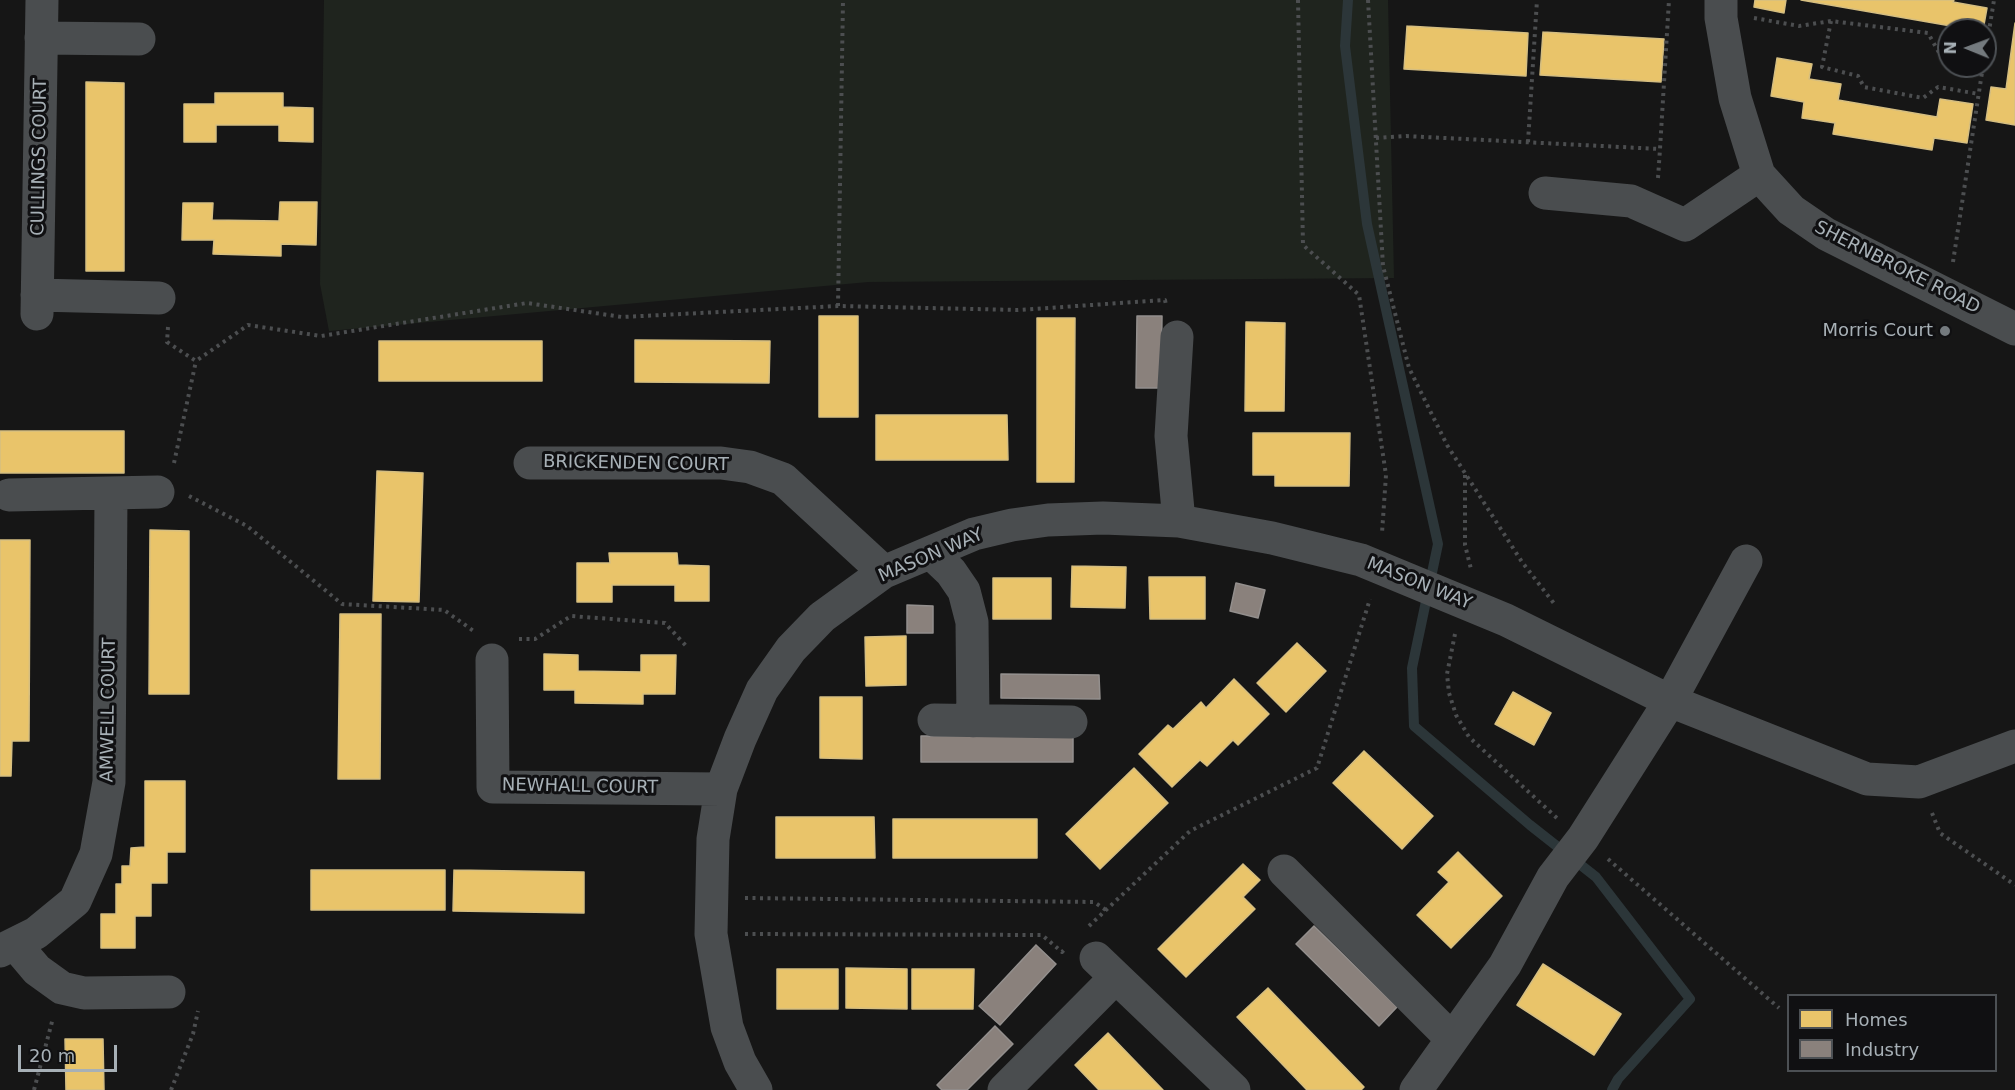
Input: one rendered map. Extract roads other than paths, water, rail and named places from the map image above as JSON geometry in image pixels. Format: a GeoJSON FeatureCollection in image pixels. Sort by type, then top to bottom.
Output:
{"type":"FeatureCollection","features":[{"type":"Feature","properties":{"kind":"street","name":"CULLINGS COURT"},"geometry":{"type":"LineString","coordinates":[[42,0],[37,304],[159,298]]}},
{"type":"Feature","properties":{"kind":"street","name":"SHERNBROKE ROAD"},"geometry":{"type":"LineString","coordinates":[[1721,6],[1735,98],[1759,175],[1791,210],[1826,234],[2015,329]]}},
{"type":"Feature","properties":{"kind":"street"},"geometry":{"type":"LineString","coordinates":[[41,38],[139,39]]}},
{"type":"Feature","properties":{"kind":"street"},"geometry":{"type":"LineString","coordinates":[[1545,193],[1631,201],[1685,225],[1759,175]]}},
{"type":"Feature","properties":{"kind":"street"},"geometry":{"type":"LineString","coordinates":[[1177,337],[1171,436],[1179,521]]}},
{"type":"Feature","properties":{"kind":"street","name":"BRICKENDEN COURT"},"geometry":{"type":"LineString","coordinates":[[530,463],[721,463],[750,467],[783,479],[884,572]]}},
{"type":"Feature","properties":{"kind":"street"},"geometry":{"type":"LineString","coordinates":[[9,495],[111,494],[164,489]]}},
{"type":"Feature","properties":{"kind":"street","name":"AMWELL COURT"},"geometry":{"type":"LineString","coordinates":[[7,947],[36,933],[75,901],[96,854],[109,782],[111,494]]}},
{"type":"Feature","properties":{"kind":"street","name":"MASON WAY"},"geometry":{"type":"LineString","coordinates":[[756,1090],[741,1062],[727,1027],[711,934],[713,839],[721,789],[740,739],[762,690],[790,649],[822,618],[884,572],[974,534],[1048,520],[1103,518],[1179,521],[1272,538],[1361,560],[1385,579],[1458,601],[1506,620],[1670,701],[1867,779],[1919,782],[2015,746]]}},
{"type":"Feature","properties":{"kind":"street"},"geometry":{"type":"LineString","coordinates":[[931,553],[951,572],[964,591],[972,622],[973,720]]}},
{"type":"Feature","properties":{"kind":"street"},"geometry":{"type":"LineString","coordinates":[[1416,1090],[1505,965],[1554,877],[1583,838],[1670,701],[1746,561]]}},
{"type":"Feature","properties":{"kind":"street","name":"NEWHALL COURT"},"geometry":{"type":"LineString","coordinates":[[495,644],[493,787],[721,789]]}},
{"type":"Feature","properties":{"kind":"street"},"geometry":{"type":"LineString","coordinates":[[934,720],[1071,722]]}},
{"type":"Feature","properties":{"kind":"street"},"geometry":{"type":"LineString","coordinates":[[1284,871],[1452,1039]]}},
{"type":"Feature","properties":{"kind":"street"},"geometry":{"type":"LineString","coordinates":[[7,947],[62,988],[84,993],[169,992]]}},
{"type":"Feature","properties":{"kind":"street"},"geometry":{"type":"LineString","coordinates":[[1004,1090],[1090,953],[1234,1090]]}},
{"type":"Feature","properties":{"kind":"waterway"},"geometry":{"type":"LineString","coordinates":[[1348,0],[1345,46],[1367,224],[1438,544],[1412,668],[1414,726],[1530,825],[1596,877],[1690,999],[1618,1079],[1612,1090]]}},
{"type":"Feature","properties":{"kind":"place","name":"Morris Court"},"geometry":{"type":"Point","coordinates":[1945,331]}}]}
